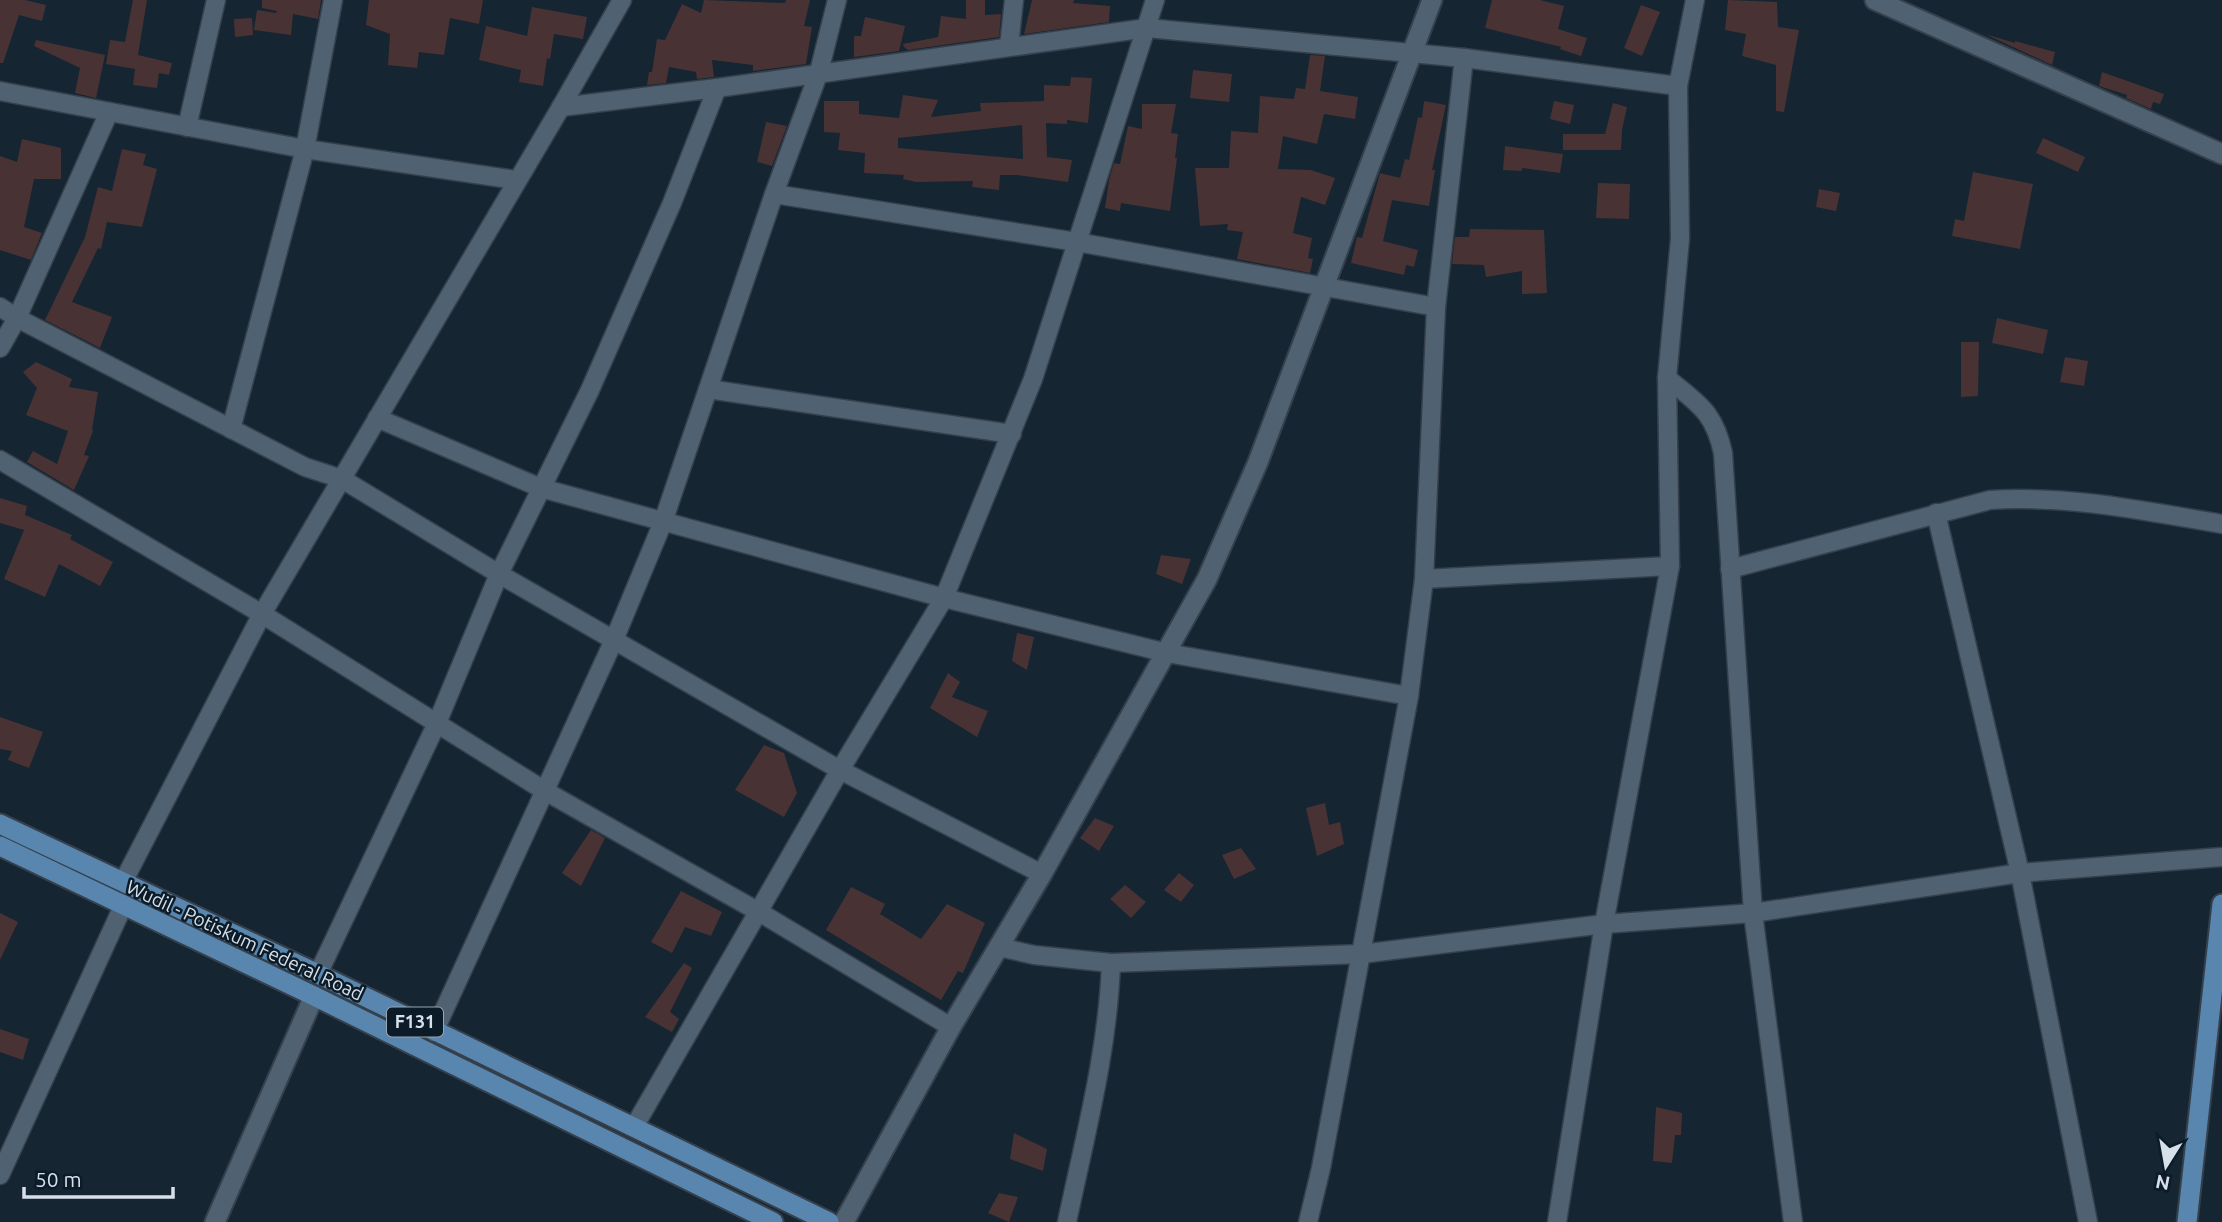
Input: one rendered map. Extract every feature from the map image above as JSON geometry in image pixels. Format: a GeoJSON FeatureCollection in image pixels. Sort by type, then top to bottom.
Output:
{"type":"FeatureCollection","features":[{"type":"Feature","properties":{"kind":"main road","name":"Wudil - Potiskum Federal Road"},"geometry":{"type":"LineString","coordinates":[[0,824],[318,974],[829,1222]]}},
{"type":"Feature","properties":{"kind":"main road","name":"Wudil - Potiskum Federal Road"},"geometry":{"type":"LineString","coordinates":[[0,846],[314,996],[773,1222]]}},
{"type":"Feature","properties":{"kind":"main road"},"geometry":{"type":"LineString","coordinates":[[2187,1222],[2214,1031],[2222,904]]}},
{"type":"Feature","properties":{"kind":"street"},"geometry":{"type":"LineString","coordinates":[[187,127],[216,0]]}},
{"type":"Feature","properties":{"kind":"street"},"geometry":{"type":"LineString","coordinates":[[232,429],[305,149],[333,0]]}},
{"type":"Feature","properties":{"kind":"street"},"geometry":{"type":"LineString","coordinates":[[123,882],[262,614],[622,0]]}},
{"type":"Feature","properties":{"kind":"street"},"geometry":{"type":"LineString","coordinates":[[434,1032],[614,640],[663,522],[774,194],[819,72],[836,0]]}},
{"type":"Feature","properties":{"kind":"street"},"geometry":{"type":"LineString","coordinates":[[1009,46],[1014,0]]}},
{"type":"Feature","properties":{"kind":"street"},"geometry":{"type":"LineString","coordinates":[[634,1127],[840,770],[944,598],[1012,434],[1049,332],[1155,0]]}},
{"type":"Feature","properties":{"kind":"street"},"geometry":{"type":"LineString","coordinates":[[844,1222],[951,1027],[1042,874],[1207,579],[1258,462],[1432,0]]}},
{"type":"Feature","properties":{"kind":"street"},"geometry":{"type":"LineString","coordinates":[[1557,1222],[1604,925],[1670,566],[1667,378],[1680,239],[1678,86],[1695,0]]}},
{"type":"Feature","properties":{"kind":"street"},"geometry":{"type":"LineString","coordinates":[[1875,0],[2222,154]]}},
{"type":"Feature","properties":{"kind":"street"},"geometry":{"type":"LineString","coordinates":[[561,107],[1147,28],[1464,58],[1678,86]]}},
{"type":"Feature","properties":{"kind":"street"},"geometry":{"type":"LineString","coordinates":[[1308,1222],[1321,1168],[1409,696],[1424,579],[1436,307],[1464,58]]}},
{"type":"Feature","properties":{"kind":"street"},"geometry":{"type":"LineString","coordinates":[[318,974],[437,723],[499,574],[590,390],[672,203],[717,88]]}},
{"type":"Feature","properties":{"kind":"street"},"geometry":{"type":"LineString","coordinates":[[0,91],[305,149],[516,180]]}},
{"type":"Feature","properties":{"kind":"street"},"geometry":{"type":"LineString","coordinates":[[0,348],[17,318],[109,112]]}},
{"type":"Feature","properties":{"kind":"street"},"geometry":{"type":"LineString","coordinates":[[774,194],[1077,242],[1436,307]]}},
{"type":"Feature","properties":{"kind":"street"},"geometry":{"type":"LineString","coordinates":[[0,307],[305,467],[342,479],[499,574],[840,770],[1042,874]]}},
{"type":"Feature","properties":{"kind":"street"},"geometry":{"type":"LineString","coordinates":[[1667,378],[1708,412],[1718,431],[1723,453],[1753,913],[1793,1222]]}},
{"type":"Feature","properties":{"kind":"street"},"geometry":{"type":"LineString","coordinates":[[708,389],[1012,434]]}},
{"type":"Feature","properties":{"kind":"street"},"geometry":{"type":"LineString","coordinates":[[377,418],[541,488],[944,598],[1167,653],[1409,696]]}},
{"type":"Feature","properties":{"kind":"street"},"geometry":{"type":"LineString","coordinates":[[0,460],[262,614],[545,791],[759,912],[951,1027]]}},
{"type":"Feature","properties":{"kind":"street"},"geometry":{"type":"LineString","coordinates":[[1730,569],[1990,500],[2029,497],[2093,502],[2222,524]]}},
{"type":"Feature","properties":{"kind":"street"},"geometry":{"type":"LineString","coordinates":[[1936,513],[2020,873],[2088,1222]]}},
{"type":"Feature","properties":{"kind":"street"},"geometry":{"type":"LineString","coordinates":[[1424,579],[1670,566]]}},
{"type":"Feature","properties":{"kind":"street"},"geometry":{"type":"LineString","coordinates":[[999,947],[1034,955],[1111,963],[1361,954],[1604,925],[1753,913],[2020,873],[2222,857]]}},
{"type":"Feature","properties":{"kind":"street"},"geometry":{"type":"LineString","coordinates":[[0,1175],[124,904]]}},
{"type":"Feature","properties":{"kind":"street"},"geometry":{"type":"LineString","coordinates":[[1067,1222],[1108,1025],[1111,963]]}},
{"type":"Feature","properties":{"kind":"street"},"geometry":{"type":"LineString","coordinates":[[215,1222],[314,996]]}},
{"type":"Feature","properties":{"kind":"building"},"geometry":{"type":"Polygon","coordinates":[[[0,0],[25,0],[46,5],[42,21],[19,15],[3,63],[0,63],[0,0]]]}},
{"type":"Feature","properties":{"kind":"building"},"geometry":{"type":"Polygon","coordinates":[[[133,0],[147,0],[138,55],[172,63],[169,75],[159,73],[157,88],[133,85],[135,69],[106,64],[110,40],[125,42],[133,0]]]}},
{"type":"Feature","properties":{"kind":"building"},"geometry":{"type":"Polygon","coordinates":[[[262,0],[321,0],[318,19],[293,14],[291,35],[254,30],[257,10],[277,11],[262,8],[262,0]]]}},
{"type":"Feature","properties":{"kind":"building"},"geometry":{"type":"Polygon","coordinates":[[[369,0],[483,0],[479,24],[450,18],[444,55],[419,52],[417,68],[388,65],[390,34],[366,25],[369,0]]]}},
{"type":"Feature","properties":{"kind":"building"},"geometry":{"type":"Polygon","coordinates":[[[704,0],[785,3],[786,0],[810,0],[804,26],[812,27],[806,64],[753,71],[753,65],[712,60],[714,77],[697,79],[696,72],[669,67],[666,83],[647,85],[649,72],[652,72],[657,39],[665,40],[682,4],[701,13],[704,0]]]}},
{"type":"Feature","properties":{"kind":"building"},"geometry":{"type":"Polygon","coordinates":[[[966,0],[985,0],[985,15],[1001,14],[999,37],[908,50],[904,47],[903,44],[938,37],[941,16],[966,19],[966,0]]]}},
{"type":"Feature","properties":{"kind":"building"},"geometry":{"type":"Polygon","coordinates":[[[1032,0],[1074,0],[1073,3],[1110,6],[1109,22],[1024,34],[1032,0]]]}},
{"type":"Feature","properties":{"kind":"building"},"geometry":{"type":"Polygon","coordinates":[[[1492,0],[1540,0],[1564,6],[1558,29],[1587,38],[1581,56],[1560,49],[1561,47],[1485,28],[1492,0]]]}},
{"type":"Feature","properties":{"kind":"building"},"geometry":{"type":"Polygon","coordinates":[[[1728,0],[1777,2],[1778,27],[1799,30],[1784,112],[1776,111],[1776,65],[1742,56],[1746,34],[1725,30],[1728,0]]]}},
{"type":"Feature","properties":{"kind":"building"},"geometry":{"type":"Polygon","coordinates":[[[1641,5],[1660,12],[1642,56],[1624,48],[1641,5]]]}},
{"type":"Feature","properties":{"kind":"building"},"geometry":{"type":"Polygon","coordinates":[[[532,7],[587,17],[583,39],[554,34],[543,86],[519,82],[521,70],[479,60],[486,26],[527,36],[532,7]]]}},
{"type":"Feature","properties":{"kind":"building"},"geometry":{"type":"Polygon","coordinates":[[[865,17],[905,26],[899,51],[854,57],[854,36],[861,36],[865,17]]]}},
{"type":"Feature","properties":{"kind":"building"},"geometry":{"type":"Polygon","coordinates":[[[252,18],[253,35],[235,37],[234,19],[252,18]]]}},
{"type":"Feature","properties":{"kind":"building"},"geometry":{"type":"Polygon","coordinates":[[[1985,34],[2055,52],[2052,65],[1985,34]]]}},
{"type":"Feature","properties":{"kind":"building"},"geometry":{"type":"Polygon","coordinates":[[[36,40],[105,55],[96,98],[75,93],[80,68],[34,46],[36,40]]]}},
{"type":"Feature","properties":{"kind":"building"},"geometry":{"type":"Polygon","coordinates":[[[1310,55],[1325,56],[1320,91],[1358,97],[1355,119],[1324,114],[1317,144],[1283,136],[1278,169],[1311,170],[1335,178],[1325,205],[1301,197],[1293,233],[1312,238],[1308,258],[1313,259],[1310,273],[1237,259],[1243,232],[1227,230],[1228,224],[1200,226],[1195,168],[1229,168],[1231,131],[1258,133],[1260,96],[1294,99],[1296,88],[1305,89],[1310,55]]]}},
{"type":"Feature","properties":{"kind":"building"},"geometry":{"type":"Polygon","coordinates":[[[1193,70],[1232,74],[1229,102],[1190,98],[1193,70]]]}},
{"type":"Feature","properties":{"kind":"building"},"geometry":{"type":"Polygon","coordinates":[[[2102,72],[2164,94],[2160,104],[2153,102],[2151,109],[2126,98],[2127,95],[2099,86],[2102,72]]]}},
{"type":"Feature","properties":{"kind":"building"},"geometry":{"type":"Polygon","coordinates":[[[1071,77],[1092,78],[1088,123],[1067,120],[1067,124],[1046,123],[1047,157],[1072,160],[1068,182],[1000,175],[999,190],[972,187],[973,181],[916,182],[903,179],[904,175],[864,173],[865,153],[838,150],[840,133],[824,132],[824,101],[859,101],[859,114],[899,118],[903,95],[938,100],[931,117],[981,111],[980,103],[1044,101],[1044,85],[1070,86],[1071,77]],[[1022,125],[898,138],[898,148],[1023,159],[1022,125]]]}},
{"type":"Feature","properties":{"kind":"building"},"geometry":{"type":"Polygon","coordinates":[[[1424,101],[1446,105],[1432,170],[1435,170],[1429,206],[1392,200],[1383,241],[1418,250],[1414,267],[1406,265],[1404,275],[1351,263],[1357,237],[1362,238],[1380,173],[1400,178],[1405,159],[1409,160],[1418,117],[1422,118],[1424,101]]]}},
{"type":"Feature","properties":{"kind":"building"},"geometry":{"type":"Polygon","coordinates":[[[1554,101],[1574,105],[1570,124],[1550,119],[1554,101]]]}},
{"type":"Feature","properties":{"kind":"building"},"geometry":{"type":"Polygon","coordinates":[[[1613,103],[1627,107],[1621,150],[1563,150],[1563,134],[1605,134],[1613,103]]]}},
{"type":"Feature","properties":{"kind":"building"},"geometry":{"type":"Polygon","coordinates":[[[1142,104],[1176,104],[1171,133],[1178,134],[1177,158],[1170,211],[1121,203],[1120,211],[1105,208],[1109,180],[1114,163],[1120,164],[1128,126],[1142,129],[1142,104]]]}},
{"type":"Feature","properties":{"kind":"building"},"geometry":{"type":"Polygon","coordinates":[[[766,122],[787,126],[772,166],[757,162],[766,122]]]}},
{"type":"Feature","properties":{"kind":"building"},"geometry":{"type":"Polygon","coordinates":[[[2043,138],[2085,157],[2078,172],[2036,153],[2043,138]]]}},
{"type":"Feature","properties":{"kind":"building"},"geometry":{"type":"Polygon","coordinates":[[[22,139],[61,148],[61,179],[34,179],[24,227],[42,233],[31,260],[0,250],[0,156],[17,162],[22,139]]]}},
{"type":"Feature","properties":{"kind":"building"},"geometry":{"type":"Polygon","coordinates":[[[1505,146],[1563,154],[1560,173],[1522,168],[1522,171],[1503,170],[1505,146]]]}},
{"type":"Feature","properties":{"kind":"building"},"geometry":{"type":"Polygon","coordinates":[[[122,149],[146,154],[143,165],[157,169],[142,227],[107,222],[101,249],[98,248],[72,302],[112,317],[100,348],[45,320],[85,237],[98,187],[112,191],[122,149]]]}},
{"type":"Feature","properties":{"kind":"building"},"geometry":{"type":"Polygon","coordinates":[[[1973,172],[2033,184],[2020,249],[1952,236],[1955,219],[1964,221],[1973,172]]]}},
{"type":"Feature","properties":{"kind":"building"},"geometry":{"type":"Polygon","coordinates":[[[1598,183],[1630,184],[1629,219],[1596,218],[1598,183]]]}},
{"type":"Feature","properties":{"kind":"building"},"geometry":{"type":"Polygon","coordinates":[[[1819,189],[1840,193],[1836,211],[1816,207],[1819,189]]]}},
{"type":"Feature","properties":{"kind":"building"},"geometry":{"type":"Polygon","coordinates":[[[1470,229],[1544,230],[1547,293],[1522,294],[1522,271],[1486,277],[1484,265],[1452,264],[1455,237],[1469,237],[1470,229]]]}},
{"type":"Feature","properties":{"kind":"building"},"geometry":{"type":"Polygon","coordinates":[[[1997,318],[2048,330],[2043,354],[1992,343],[1997,318]]]}},
{"type":"Feature","properties":{"kind":"building"},"geometry":{"type":"Polygon","coordinates":[[[1961,342],[1979,342],[1978,396],[1961,397],[1961,342]]]}},
{"type":"Feature","properties":{"kind":"building"},"geometry":{"type":"Polygon","coordinates":[[[2065,357],[2088,361],[2084,386],[2060,382],[2065,357]]]}},
{"type":"Feature","properties":{"kind":"building"},"geometry":{"type":"Polygon","coordinates":[[[36,362],[72,379],[69,387],[98,392],[93,431],[84,455],[89,456],[74,490],[27,462],[33,451],[57,464],[68,431],[26,415],[37,388],[23,372],[36,362]]]}},
{"type":"Feature","properties":{"kind":"building"},"geometry":{"type":"Polygon","coordinates":[[[0,498],[27,506],[25,515],[72,535],[70,539],[113,562],[100,586],[59,564],[45,597],[4,579],[24,530],[0,523],[0,498]]]}},
{"type":"Feature","properties":{"kind":"building"},"geometry":{"type":"Polygon","coordinates":[[[1161,555],[1191,559],[1182,584],[1156,574],[1161,555]]]}},
{"type":"Feature","properties":{"kind":"building"},"geometry":{"type":"Polygon","coordinates":[[[1017,633],[1034,637],[1027,670],[1012,661],[1017,633]]]}},
{"type":"Feature","properties":{"kind":"building"},"geometry":{"type":"Polygon","coordinates":[[[948,673],[960,682],[952,697],[988,711],[977,737],[930,708],[948,673]]]}},
{"type":"Feature","properties":{"kind":"building"},"geometry":{"type":"Polygon","coordinates":[[[0,717],[43,732],[29,768],[8,760],[12,751],[0,749],[0,717]]]}},
{"type":"Feature","properties":{"kind":"building"},"geometry":{"type":"Polygon","coordinates":[[[764,745],[784,753],[797,793],[784,817],[735,790],[764,745]]]}},
{"type":"Feature","properties":{"kind":"building"},"geometry":{"type":"Polygon","coordinates":[[[1325,803],[1329,825],[1340,822],[1344,844],[1317,856],[1306,808],[1325,803]]]}},
{"type":"Feature","properties":{"kind":"building"},"geometry":{"type":"Polygon","coordinates":[[[1095,818],[1114,826],[1099,851],[1080,838],[1095,818]]]}},
{"type":"Feature","properties":{"kind":"building"},"geometry":{"type":"Polygon","coordinates":[[[591,830],[605,838],[581,886],[562,873],[591,830]]]}},
{"type":"Feature","properties":{"kind":"building"},"geometry":{"type":"Polygon","coordinates":[[[1241,848],[1256,869],[1234,879],[1222,855],[1241,848]]]}},
{"type":"Feature","properties":{"kind":"building"},"geometry":{"type":"Polygon","coordinates":[[[1179,873],[1194,885],[1181,902],[1164,890],[1179,873]]]}},
{"type":"Feature","properties":{"kind":"building"},"geometry":{"type":"Polygon","coordinates":[[[1125,885],[1146,902],[1131,918],[1110,899],[1125,885]]]}},
{"type":"Feature","properties":{"kind":"building"},"geometry":{"type":"Polygon","coordinates":[[[851,887],[885,904],[880,914],[921,939],[947,904],[985,923],[963,973],[958,971],[941,1000],[826,930],[851,887]]]}},
{"type":"Feature","properties":{"kind":"building"},"geometry":{"type":"Polygon","coordinates":[[[681,891],[722,912],[711,936],[685,927],[672,953],[651,942],[681,891]]]}},
{"type":"Feature","properties":{"kind":"building"},"geometry":{"type":"Polygon","coordinates":[[[0,913],[18,922],[0,960],[0,913]]]}},
{"type":"Feature","properties":{"kind":"building"},"geometry":{"type":"Polygon","coordinates":[[[684,963],[692,968],[670,1012],[679,1019],[672,1032],[645,1017],[684,963]]]}},
{"type":"Feature","properties":{"kind":"building"},"geometry":{"type":"Polygon","coordinates":[[[0,1029],[29,1039],[23,1060],[0,1052],[0,1029]]]}},
{"type":"Feature","properties":{"kind":"building"},"geometry":{"type":"Polygon","coordinates":[[[1656,1107],[1682,1113],[1681,1135],[1675,1135],[1672,1163],[1653,1161],[1656,1107]]]}},
{"type":"Feature","properties":{"kind":"building"},"geometry":{"type":"Polygon","coordinates":[[[1014,1133],[1047,1149],[1043,1171],[1010,1159],[1014,1133]]]}},
{"type":"Feature","properties":{"kind":"building"},"geometry":{"type":"Polygon","coordinates":[[[999,1193],[1018,1197],[1009,1222],[988,1213],[999,1193]]]}}]}
